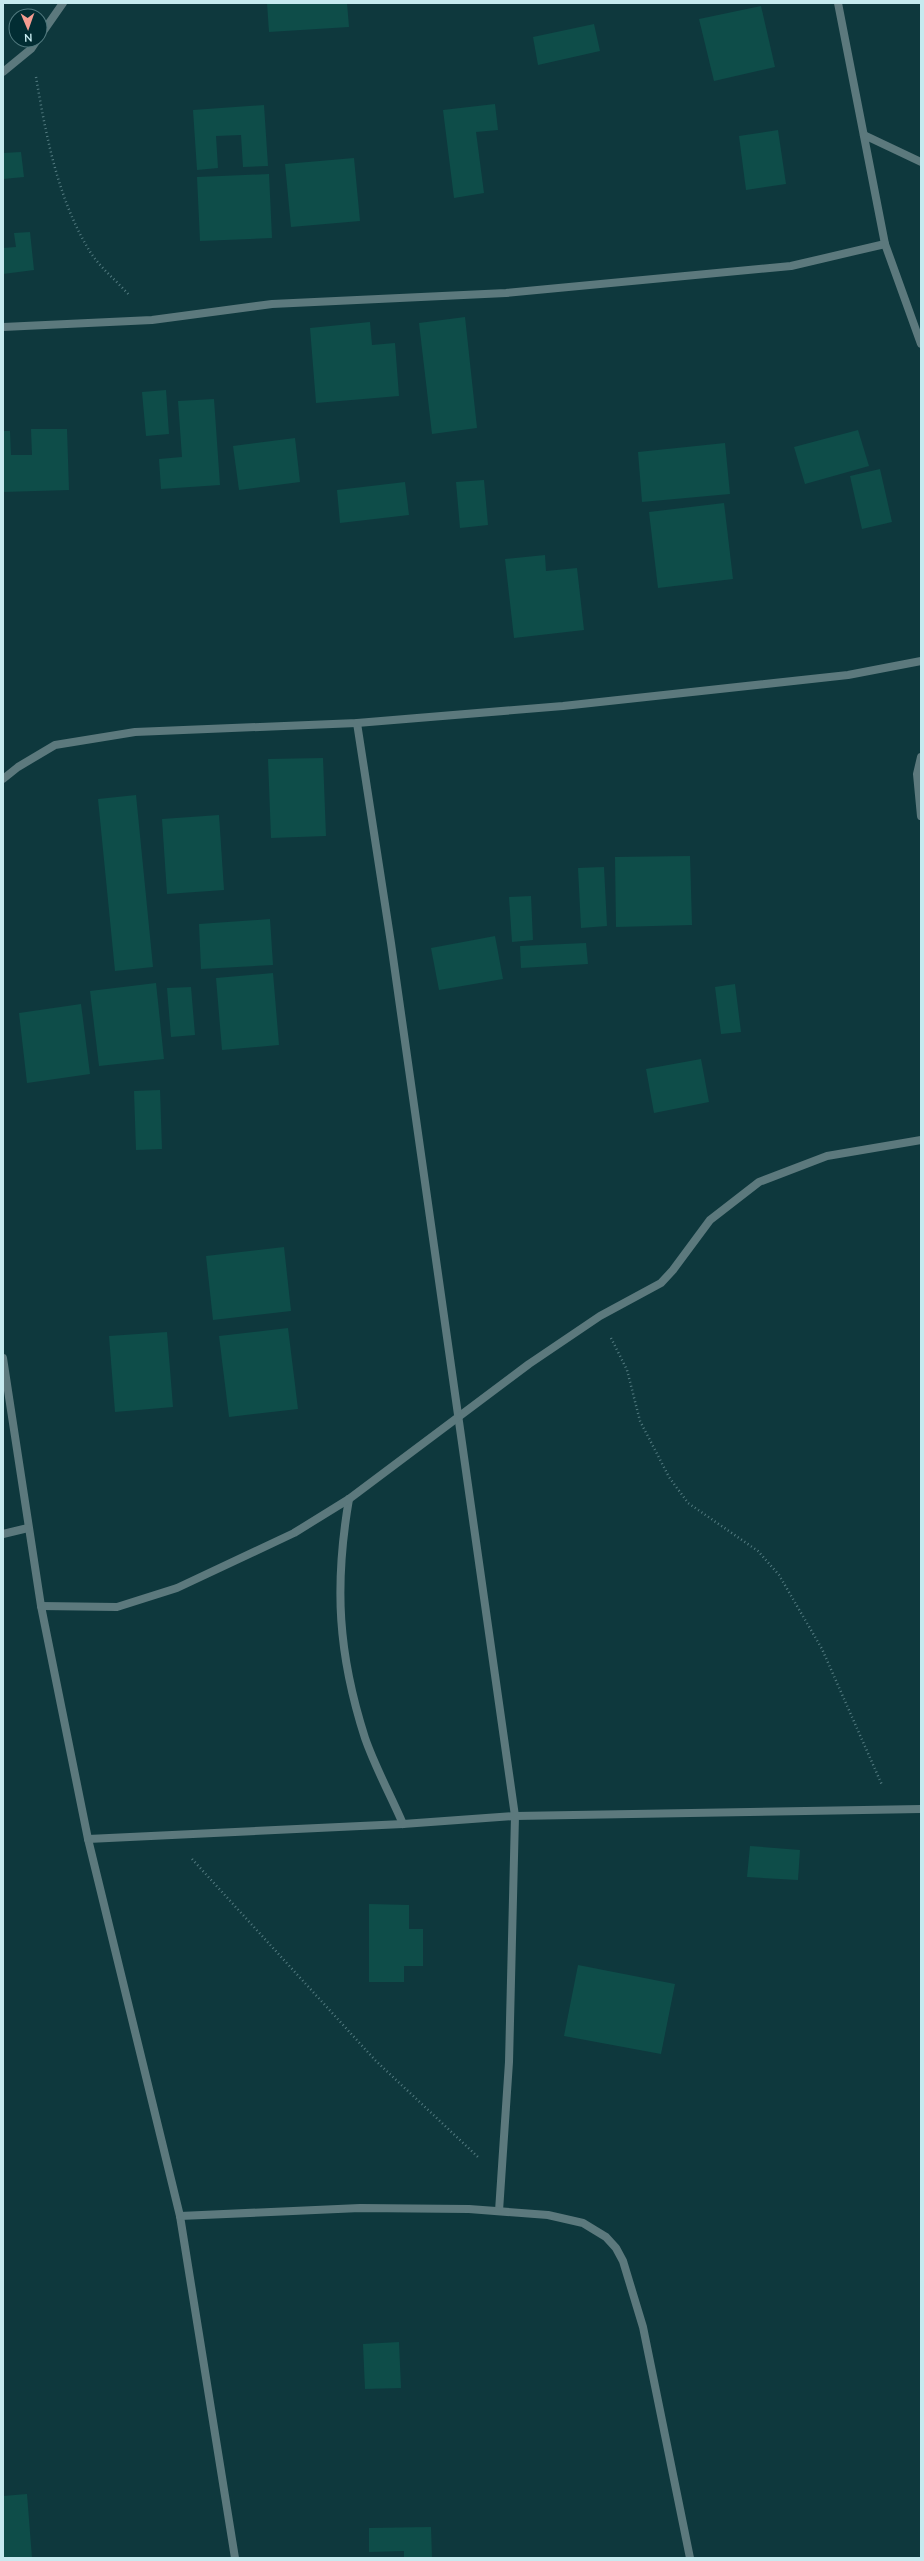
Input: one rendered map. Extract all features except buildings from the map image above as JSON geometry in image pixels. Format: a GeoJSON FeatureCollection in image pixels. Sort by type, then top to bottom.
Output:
{"type":"FeatureCollection","features":[{"type":"Feature","properties":{"kind":"street"},"geometry":{"type":"LineString","coordinates":[[48,25],[63,3]]}},
{"type":"Feature","properties":{"kind":"street"},"geometry":{"type":"LineString","coordinates":[[838,3],[885,244],[921,344]]}},
{"type":"Feature","properties":{"kind":"street"},"geometry":{"type":"LineString","coordinates":[[3,72],[31,49]]}},
{"type":"Feature","properties":{"kind":"street"},"geometry":{"type":"LineString","coordinates":[[864,136],[921,162]]}},
{"type":"Feature","properties":{"kind":"street"},"geometry":{"type":"LineString","coordinates":[[3,327],[152,320],[272,304],[506,293],[791,266],[885,244]]}},
{"type":"Feature","properties":{"kind":"street"},"geometry":{"type":"LineString","coordinates":[[3,780],[18,767],[55,745],[135,732],[357,723],[563,706],[848,675],[921,661]]}},
{"type":"Feature","properties":{"kind":"street"},"geometry":{"type":"LineString","coordinates":[[357,723],[391,943],[515,1816],[509,2062],[499,2211]]}},
{"type":"Feature","properties":{"kind":"street"},"geometry":{"type":"LineString","coordinates":[[921,757],[916,774],[921,816]]}},
{"type":"Feature","properties":{"kind":"street"},"geometry":{"type":"LineString","coordinates":[[40,1606],[117,1607],[177,1588],[294,1533],[349,1499],[529,1364],[600,1316],[661,1282],[673,1270],[710,1220],[759,1182],[827,1156],[921,1140]]}},
{"type":"Feature","properties":{"kind":"street"},"geometry":{"type":"LineString","coordinates":[[3,1358],[40,1606],[88,1839],[180,2216],[235,2558]]}},
{"type":"Feature","properties":{"kind":"street"},"geometry":{"type":"LineString","coordinates":[[349,1499],[341,1547],[339,1607],[345,1658],[365,1738],[403,1824]]}},
{"type":"Feature","properties":{"kind":"street"},"geometry":{"type":"LineString","coordinates":[[3,1534],[28,1528]]}},
{"type":"Feature","properties":{"kind":"street"},"geometry":{"type":"LineString","coordinates":[[88,1839],[403,1824],[515,1816],[921,1809]]}},
{"type":"Feature","properties":{"kind":"street"},"geometry":{"type":"LineString","coordinates":[[180,2216],[360,2208],[469,2209],[548,2215],[583,2223],[606,2237],[616,2248],[623,2261],[643,2327],[690,2558]]}},
{"type":"Feature","properties":{"kind":"path"},"geometry":{"type":"LineString","coordinates":[[31,49],[46,135],[61,188],[89,251],[152,320]]}},
{"type":"Feature","properties":{"kind":"path"},"geometry":{"type":"LineString","coordinates":[[600,1316],[627,1370],[640,1421],[669,1477],[688,1503],[758,1551],[779,1575],[822,1649],[893,1809]]}},
{"type":"Feature","properties":{"kind":"path"},"geometry":{"type":"LineString","coordinates":[[170,1835],[375,2060],[501,2179]]}}]}
